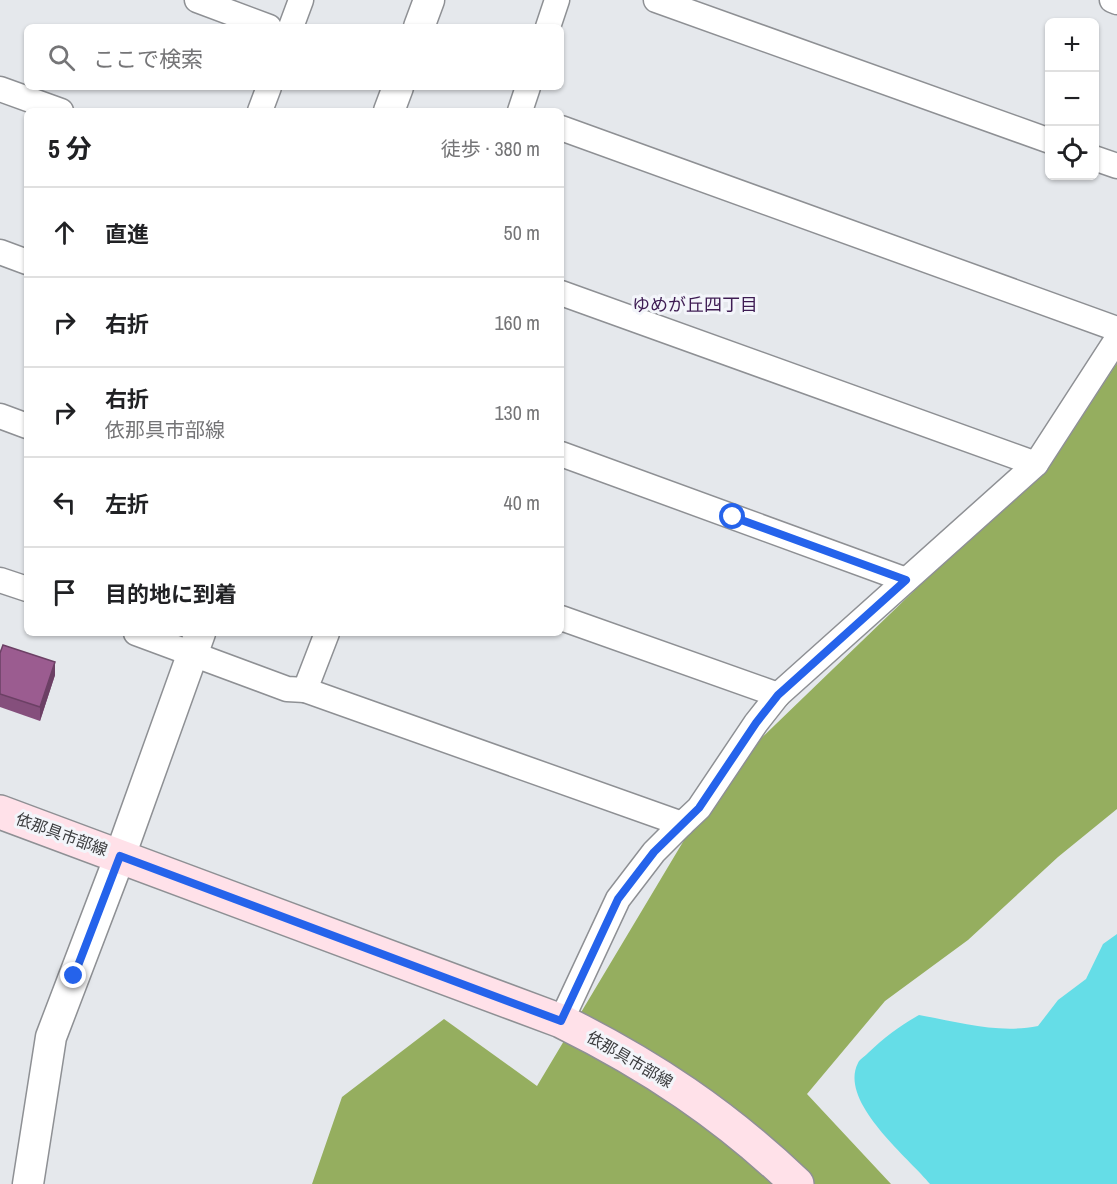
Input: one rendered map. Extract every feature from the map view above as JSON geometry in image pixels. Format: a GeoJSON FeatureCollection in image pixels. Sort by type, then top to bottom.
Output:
{"type":"FeatureCollection","features":[{"type":"Feature","properties":{"kind":"main road","name":"依那具市部線"},"geometry":{"type":"LineString","coordinates":[[0,812],[561,1021],[649,1067],[748,1139],[797,1184]]}},
{"type":"Feature","properties":{"kind":"street"},"geometry":{"type":"LineString","coordinates":[[197,0],[261,24]]}},
{"type":"Feature","properties":{"kind":"street"},"geometry":{"type":"LineString","coordinates":[[292,24],[301,0]]}},
{"type":"Feature","properties":{"kind":"street"},"geometry":{"type":"LineString","coordinates":[[420,24],[429,0]]}},
{"type":"Feature","properties":{"kind":"street"},"geometry":{"type":"LineString","coordinates":[[549,24],[557,0]]}},
{"type":"Feature","properties":{"kind":"street"},"geometry":{"type":"LineString","coordinates":[[656,0],[1045,139]]}},
{"type":"Feature","properties":{"kind":"street"},"geometry":{"type":"LineString","coordinates":[[1112,0],[1117,2]]}},
{"type":"Feature","properties":{"kind":"street"},"geometry":{"type":"LineString","coordinates":[[0,89],[53,108]]}},
{"type":"Feature","properties":{"kind":"street"},"geometry":{"type":"LineString","coordinates":[[261,108],[268,90]]}},
{"type":"Feature","properties":{"kind":"street"},"geometry":{"type":"LineString","coordinates":[[390,108],[397,90]]}},
{"type":"Feature","properties":{"kind":"street"},"geometry":{"type":"LineString","coordinates":[[521,108],[527,90]]}},
{"type":"Feature","properties":{"kind":"street"},"geometry":{"type":"LineString","coordinates":[[564,129],[1117,329]]}},
{"type":"Feature","properties":{"kind":"street"},"geometry":{"type":"LineString","coordinates":[[1099,159],[1117,166]]}},
{"type":"Feature","properties":{"kind":"street"},"geometry":{"type":"LineString","coordinates":[[0,252],[24,260]]}},
{"type":"Feature","properties":{"kind":"street"},"geometry":{"type":"LineString","coordinates":[[564,294],[1036,464]]}},
{"type":"Feature","properties":{"kind":"street"},"geometry":{"type":"LineString","coordinates":[[561,1021],[618,899],[654,852],[699,808],[756,723],[778,695],[1036,464],[1117,339]]}},
{"type":"Feature","properties":{"kind":"street"},"geometry":{"type":"LineString","coordinates":[[0,417],[24,425]]}},
{"type":"Feature","properties":{"kind":"street"},"geometry":{"type":"LineString","coordinates":[[564,455],[906,580]]}},
{"type":"Feature","properties":{"kind":"street"},"geometry":{"type":"LineString","coordinates":[[0,580],[24,588]]}},
{"type":"Feature","properties":{"kind":"street"},"geometry":{"type":"LineString","coordinates":[[564,619],[778,695]]}},
{"type":"Feature","properties":{"kind":"street"},"geometry":{"type":"LineString","coordinates":[[153,636],[197,644],[286,689],[305,690],[682,824]]}},
{"type":"Feature","properties":{"kind":"street"},"geometry":{"type":"LineString","coordinates":[[305,690],[326,636]]}},
{"type":"Feature","properties":{"kind":"street"},"geometry":{"type":"LineString","coordinates":[[28,1184],[51,1037],[197,644]]}},
{"type":"Feature","properties":{"kind":"green space"},"geometry":{"type":"Polygon","coordinates":[[[1117,363],[1117,809],[1058,857],[968,940],[885,1001],[807,1094],[891,1184],[312,1184],[342,1097],[444,1019],[537,1086],[723,775],[1061,449],[1117,363]]]}},
{"type":"Feature","properties":{"kind":"water"},"geometry":{"type":"Polygon","coordinates":[[[1117,934],[1117,1184],[930,1184],[866,1112],[858,1095],[854,1078],[859,1062],[892,1032],[919,1015],[993,1028],[1038,1026],[1058,1000],[1086,979],[1103,944],[1117,934]]]}},
{"type":"Feature","properties":{"kind":"building"},"geometry":{"type":"Polygon","coordinates":[[[3,645],[55,662],[40,707],[0,694],[0,653],[3,645]]]}},
{"type":"Feature","properties":{"kind":"district","name":"ゆめが丘四丁目"},"geometry":{"type":"Point","coordinates":[695,305]}},
{"type":"Feature","properties":{"kind":"route"},"geometry":{"type":"LineString","coordinates":[[74,976],[120,856],[561,1021],[618,899],[654,852],[699,808],[756,723],[778,695],[906,580],[733,517]]}}]}
